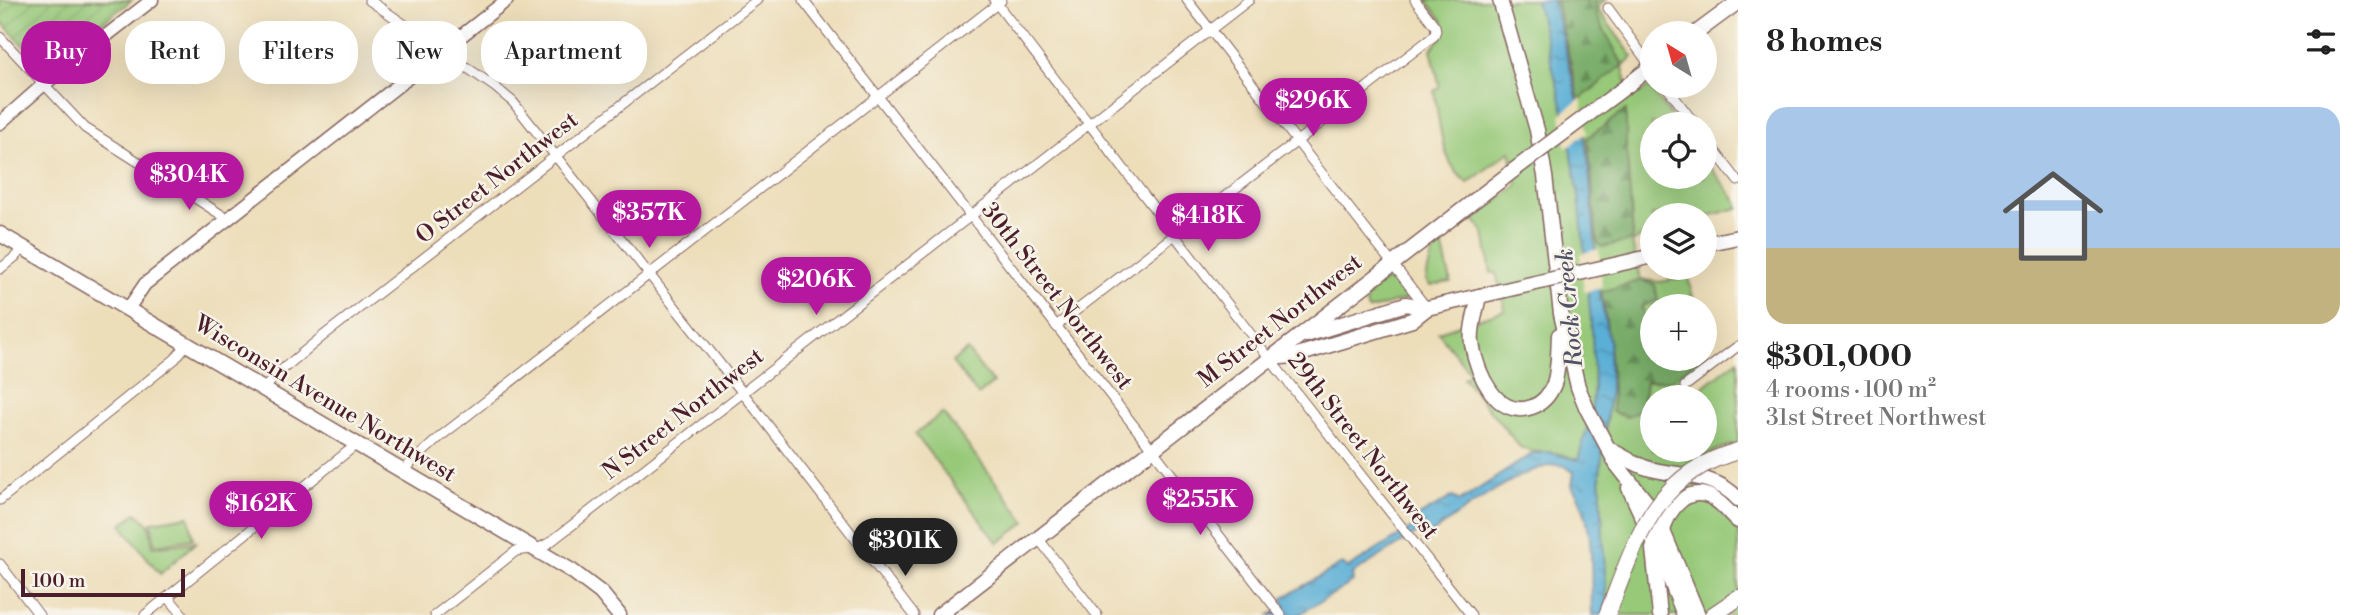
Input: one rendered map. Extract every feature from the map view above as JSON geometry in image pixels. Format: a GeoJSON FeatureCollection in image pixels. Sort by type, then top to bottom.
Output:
{"type":"FeatureCollection","features":[{"type":"Feature","properties":{"kind":"highway"},"geometry":{"type":"LineString","coordinates":[[1607,615],[1640,531],[1660,500],[1696,468],[1717,457],[1738,451]]}},
{"type":"Feature","properties":{"kind":"highway"},"geometry":{"type":"LineString","coordinates":[[1713,615],[1738,598]]}},
{"type":"Feature","properties":{"kind":"main road"},"geometry":{"type":"LineString","coordinates":[[0,123],[43,85],[152,0]]}},
{"type":"Feature","properties":{"kind":"main road"},"geometry":{"type":"LineString","coordinates":[[467,32],[508,0]]}},
{"type":"Feature","properties":{"kind":"main road"},"geometry":{"type":"LineString","coordinates":[[1500,0],[1527,90],[1539,142],[1561,314],[1570,359],[1587,409],[1624,475],[1640,516],[1657,534],[1698,615]]}},
{"type":"Feature","properties":{"kind":"main road"},"geometry":{"type":"LineString","coordinates":[[1712,21],[1738,2]]}},
{"type":"Feature","properties":{"kind":"main road","name":"M Street Northwest"},"geometry":{"type":"LineString","coordinates":[[939,615],[1269,358],[1640,76]]}},
{"type":"Feature","properties":{"kind":"main road"},"geometry":{"type":"LineString","coordinates":[[128,309],[145,284],[401,84]]}},
{"type":"Feature","properties":{"kind":"main road","name":"Wisconsin Avenue Northwest"},"geometry":{"type":"LineString","coordinates":[[0,234],[534,549],[593,586],[619,615]]}},
{"type":"Feature","properties":{"kind":"main road"},"geometry":{"type":"LineString","coordinates":[[1717,241],[1738,237]]}},
{"type":"Feature","properties":{"kind":"main road"},"geometry":{"type":"LineString","coordinates":[[1296,338],[1406,304],[1427,308],[1640,259]]}},
{"type":"Feature","properties":{"kind":"main road"},"geometry":{"type":"LineString","coordinates":[[1355,292],[1357,303],[1377,331]]}},
{"type":"Feature","properties":{"kind":"main road"},"geometry":{"type":"LineString","coordinates":[[1479,296],[1472,328],[1475,355],[1489,388],[1503,403],[1513,408],[1527,408],[1538,404],[1551,390],[1557,373],[1561,314]]}},
{"type":"Feature","properties":{"kind":"main road"},"geometry":{"type":"LineString","coordinates":[[1269,358],[1293,356],[1412,320],[1427,308]]}},
{"type":"Feature","properties":{"kind":"main road"},"geometry":{"type":"LineString","coordinates":[[1607,448],[1643,467],[1715,481],[1738,499]]}},
{"type":"Feature","properties":{"kind":"main road"},"geometry":{"type":"LineString","coordinates":[[1660,615],[1657,534],[1675,504],[1692,495],[1711,497],[1738,522]]}},
{"type":"Feature","properties":{"kind":"main road"},"geometry":{"type":"LineString","coordinates":[[1657,534],[1684,615]]}},
{"type":"Feature","properties":{"kind":"street"},"geometry":{"type":"LineString","coordinates":[[369,0],[399,21]]}},
{"type":"Feature","properties":{"kind":"street","name":"O Street Northwest"},"geometry":{"type":"LineString","coordinates":[[264,389],[278,373],[323,336],[558,157],[757,0]]}},
{"type":"Feature","properties":{"kind":"street","name":"30th Street Northwest"},"geometry":{"type":"LineString","coordinates":[[803,0],[1281,615]]}},
{"type":"Feature","properties":{"kind":"street"},"geometry":{"type":"LineString","coordinates":[[1187,0],[1427,308]]}},
{"type":"Feature","properties":{"kind":"street","name":"N Street Northwest"},"geometry":{"type":"LineString","coordinates":[[435,615],[516,551],[534,549],[548,543],[1249,0]]}},
{"type":"Feature","properties":{"kind":"street"},"geometry":{"type":"LineString","coordinates":[[1056,326],[1433,36],[1435,26],[1415,0]]}},
{"type":"Feature","properties":{"kind":"street"},"geometry":{"type":"LineString","coordinates":[[402,471],[440,436],[998,1]]}},
{"type":"Feature","properties":{"kind":"street","name":"29th Street Northwest"},"geometry":{"type":"LineString","coordinates":[[998,1],[1269,358],[1471,615]]}},
{"type":"Feature","properties":{"kind":"street"},"geometry":{"type":"LineString","coordinates":[[1608,8],[1640,51]]}},
{"type":"Feature","properties":{"kind":"street"},"geometry":{"type":"LineString","coordinates":[[0,37],[85,128],[228,219]]}},
{"type":"Feature","properties":{"kind":"street"},"geometry":{"type":"LineString","coordinates":[[467,68],[504,93],[558,157],[914,615]]}},
{"type":"Feature","properties":{"kind":"street"},"geometry":{"type":"LineString","coordinates":[[1675,98],[1686,112]]}},
{"type":"Feature","properties":{"kind":"street"},"geometry":{"type":"LineString","coordinates":[[1717,153],[1738,181]]}},
{"type":"Feature","properties":{"kind":"street"},"geometry":{"type":"LineString","coordinates":[[0,269],[23,247]]}},
{"type":"Feature","properties":{"kind":"street"},"geometry":{"type":"LineString","coordinates":[[0,500],[175,359],[187,344]]}},
{"type":"Feature","properties":{"kind":"street"},"geometry":{"type":"LineString","coordinates":[[1686,385],[1738,346]]}},
{"type":"Feature","properties":{"kind":"street"},"geometry":{"type":"LineString","coordinates":[[145,615],[357,444]]}},
{"type":"Feature","properties":{"kind":"street"},"geometry":{"type":"LineString","coordinates":[[1038,538],[1097,615]]}},
{"type":"Feature","properties":{"kind":"street"},"geometry":{"type":"LineString","coordinates":[[0,564],[39,615]]}},
{"type":"Feature","properties":{"kind":"street"},"geometry":{"type":"LineString","coordinates":[[168,597],[183,615]]}},
{"type":"Feature","properties":{"kind":"green space"},"geometry":{"type":"Polygon","coordinates":[[[0,0],[132,0],[105,21],[21,21],[21,43],[0,20],[0,0]]]}},
{"type":"Feature","properties":{"kind":"green space"},"geometry":{"type":"Polygon","coordinates":[[[1426,0],[1606,0],[1599,5],[1599,11],[1633,57],[1623,67],[1631,98],[1640,92],[1640,98],[1657,98],[1668,112],[1640,112],[1640,189],[1717,189],[1717,176],[1738,203],[1738,208],[1717,214],[1717,203],[1640,203],[1640,238],[1632,242],[1640,280],[1689,280],[1692,294],[1640,294],[1640,371],[1694,371],[1678,385],[1640,385],[1640,462],[1695,462],[1686,467],[1738,532],[1738,615],[1607,615],[1600,475],[1565,455],[1530,451],[1520,447],[1463,378],[1470,373],[1438,332],[1505,310],[1496,273],[1491,273],[1484,233],[1474,219],[1518,185],[1510,151],[1468,183],[1452,165],[1440,129],[1434,91],[1439,88],[1439,83],[1431,49],[1443,36],[1443,21],[1426,0]]]}},
{"type":"Feature","properties":{"kind":"green space"},"geometry":{"type":"Polygon","coordinates":[[[1556,0],[1595,0],[1597,17],[1623,65],[1579,100],[1556,0]]]}},
{"type":"Feature","properties":{"kind":"green space"},"geometry":{"type":"Polygon","coordinates":[[[1626,110],[1633,235],[1631,241],[1602,247],[1598,244],[1596,231],[1587,138],[1626,110]]]}},
{"type":"Feature","properties":{"kind":"green space"},"geometry":{"type":"Polygon","coordinates":[[[1440,243],[1451,282],[1430,286],[1426,280],[1429,265],[1440,243]]]}},
{"type":"Feature","properties":{"kind":"green space"},"geometry":{"type":"Polygon","coordinates":[[[1391,276],[1408,294],[1407,299],[1368,310],[1365,302],[1371,292],[1391,276]]]}},
{"type":"Feature","properties":{"kind":"green space"},"geometry":{"type":"Polygon","coordinates":[[[1642,280],[1655,285],[1657,294],[1640,294],[1640,371],[1683,371],[1671,380],[1646,381],[1646,385],[1640,385],[1640,408],[1627,417],[1612,412],[1610,352],[1601,292],[1642,280]]]}},
{"type":"Feature","properties":{"kind":"green space"},"geometry":{"type":"Polygon","coordinates":[[[967,350],[993,383],[978,395],[952,362],[967,350]]]}},
{"type":"Feature","properties":{"kind":"green space"},"geometry":{"type":"Polygon","coordinates":[[[1738,360],[1738,443],[1717,450],[1717,385],[1706,385],[1738,360]]]}},
{"type":"Feature","properties":{"kind":"green space"},"geometry":{"type":"Polygon","coordinates":[[[943,413],[1026,522],[998,543],[915,434],[943,413]]]}},
{"type":"Feature","properties":{"kind":"green space"},"geometry":{"type":"Polygon","coordinates":[[[136,513],[149,524],[153,547],[196,542],[160,574],[121,525],[136,513]]]}},
{"type":"Feature","properties":{"kind":"green space"},"geometry":{"type":"Polygon","coordinates":[[[189,516],[193,539],[155,545],[151,522],[189,516]]]}},
{"type":"Feature","properties":{"kind":"water"},"geometry":{"type":"Polygon","coordinates":[[[1536,0],[1553,0],[1578,101],[1588,159],[1599,289],[1609,341],[1610,390],[1600,475],[1607,615],[1592,615],[1589,531],[1580,499],[1572,486],[1574,472],[1565,466],[1551,465],[1533,470],[1493,491],[1425,538],[1419,532],[1352,574],[1353,582],[1298,615],[1291,615],[1289,612],[1284,615],[1270,615],[1285,606],[1282,601],[1284,597],[1342,564],[1348,568],[1415,526],[1414,519],[1452,497],[1460,501],[1532,454],[1548,452],[1578,460],[1591,414],[1594,385],[1592,332],[1579,196],[1564,113],[1536,0]]]}},
{"type":"Feature","properties":{"kind":"pier"},"geometry":{"type":"Polygon","coordinates":[[[1581,98],[1587,133],[1566,148],[1561,114],[1581,98]]]}},
{"type":"Feature","properties":{"kind":"pier"},"geometry":{"type":"Polygon","coordinates":[[[1599,249],[1602,288],[1584,292],[1580,254],[1599,249]]]}},
{"type":"Feature","properties":{"kind":"water label","name":"Rock Creek"},"geometry":{"type":"Point","coordinates":[1570,308]}}]}
